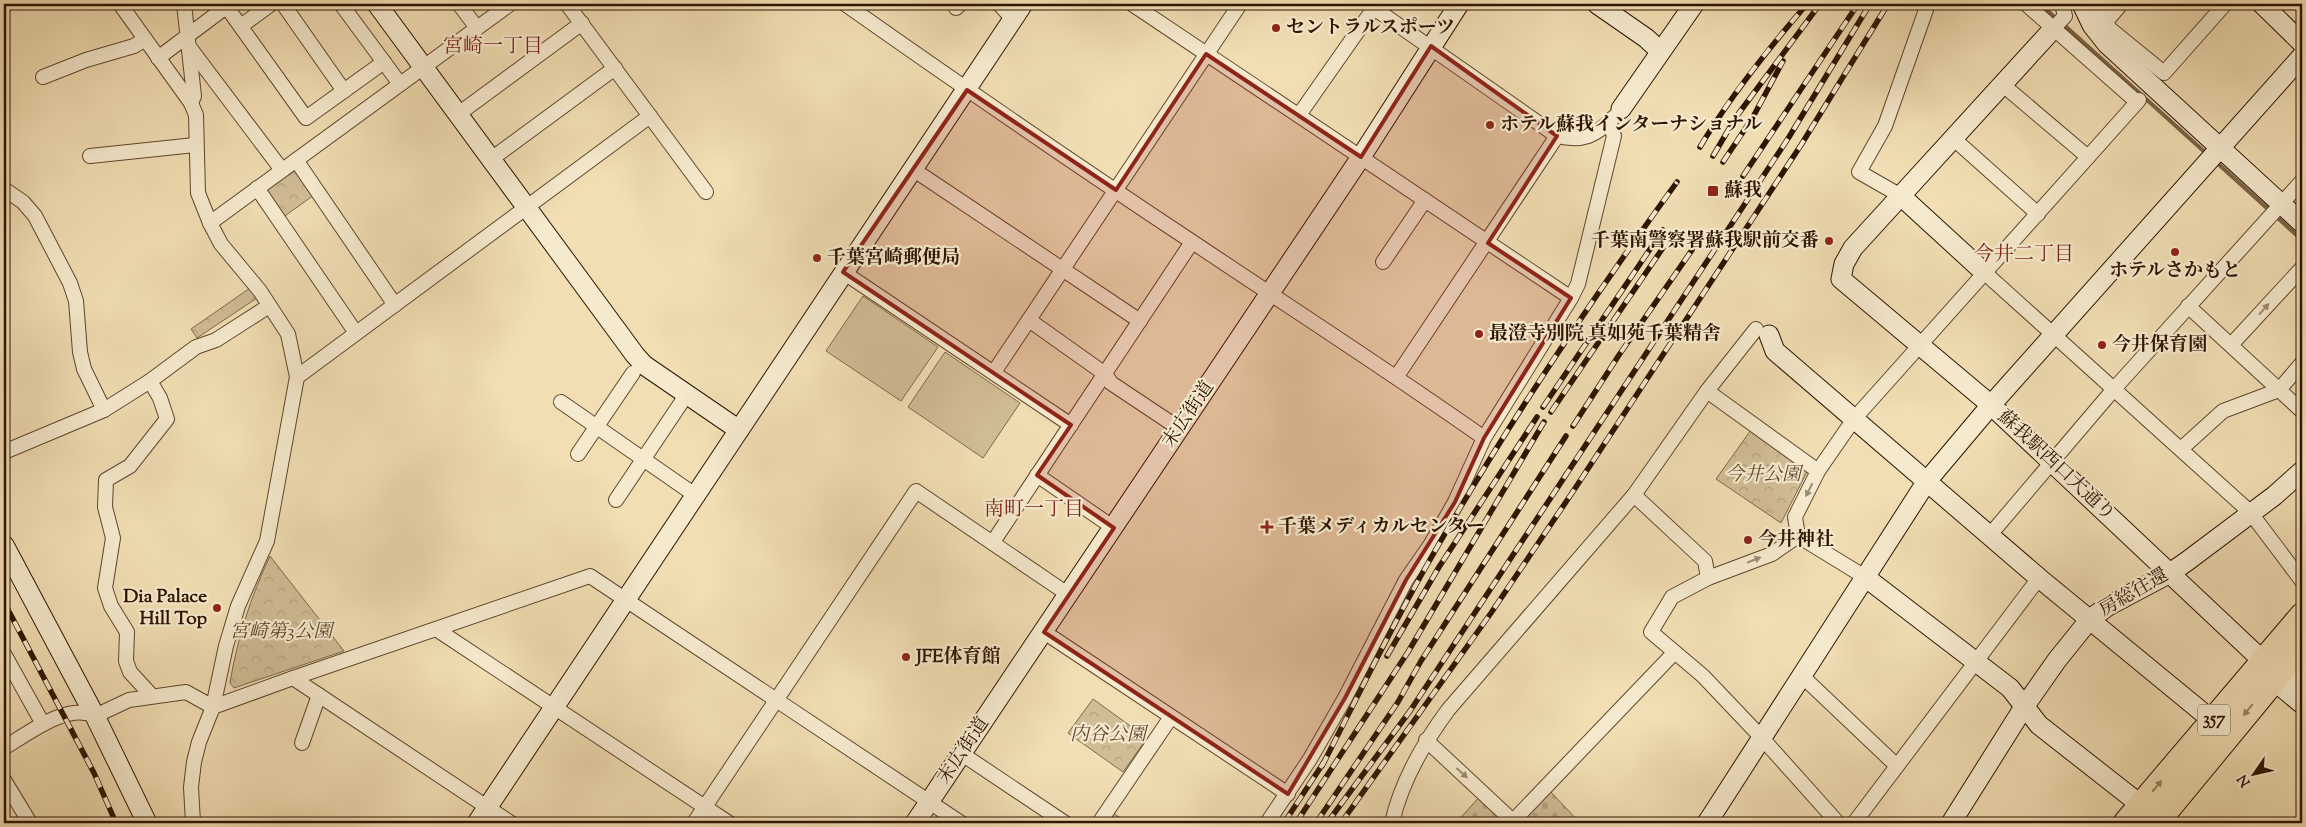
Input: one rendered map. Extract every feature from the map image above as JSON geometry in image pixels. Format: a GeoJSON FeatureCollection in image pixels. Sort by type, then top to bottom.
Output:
{"type":"FeatureCollection","features":[{"type":"Feature","properties":{"kind":"highway","name":"357"},"geometry":{"type":"LineString","coordinates":[[2141,817],[2273,670],[2302,616]]}},
{"type":"Feature","properties":{"kind":"highway","name":"357"},"geometry":{"type":"LineString","coordinates":[[2141,817],[2213,720],[2302,646]]}},
{"type":"Feature","properties":{"kind":"street"},"geometry":{"type":"LineString","coordinates":[[120,4],[191,103],[196,115],[195,145],[198,193],[221,244],[260,291],[288,334],[297,377],[267,541],[238,606],[226,646],[213,707],[199,742],[194,762],[191,787],[193,823]]}},
{"type":"Feature","properties":{"kind":"street"},"geometry":{"type":"LineString","coordinates":[[184,4],[194,96],[191,103]]}},
{"type":"Feature","properties":{"kind":"street"},"geometry":{"type":"LineString","coordinates":[[241,26],[271,4]]}},
{"type":"Feature","properties":{"kind":"street"},"geometry":{"type":"LineString","coordinates":[[282,4],[344,91]]}},
{"type":"Feature","properties":{"kind":"street"},"geometry":{"type":"LineString","coordinates":[[341,4],[400,84]]}},
{"type":"Feature","properties":{"kind":"street"},"geometry":{"type":"LineString","coordinates":[[377,4],[635,355],[644,365],[738,430]]}},
{"type":"Feature","properties":{"kind":"street"},"geometry":{"type":"LineString","coordinates":[[459,4],[477,28]]}},
{"type":"Feature","properties":{"kind":"street"},"geometry":{"type":"LineString","coordinates":[[210,223],[510,4]]}},
{"type":"Feature","properties":{"kind":"street"},"geometry":{"type":"LineString","coordinates":[[568,4],[706,192]]}},
{"type":"Feature","properties":{"kind":"street"},"geometry":{"type":"LineString","coordinates":[[845,4],[967,90],[1270,294],[1397,376],[1484,438]]}},
{"type":"Feature","properties":{"kind":"street"},"geometry":{"type":"LineString","coordinates":[[999,4],[1004,11],[1018,11]]}},
{"type":"Feature","properties":{"kind":"street"},"geometry":{"type":"LineString","coordinates":[[1132,4],[1571,298]]}},
{"type":"Feature","properties":{"kind":"street"},"geometry":{"type":"LineString","coordinates":[[994,372],[1240,4]]}},
{"type":"Feature","properties":{"kind":"street","name":"末広街道"},"geometry":{"type":"LineString","coordinates":[[915,823],[1361,157],[1459,4]]}},
{"type":"Feature","properties":{"kind":"street"},"geometry":{"type":"LineString","coordinates":[[1597,4],[1646,38],[1660,51]]}},
{"type":"Feature","properties":{"kind":"street"},"geometry":{"type":"LineString","coordinates":[[1299,115],[1371,6],[1431,46],[1557,136],[1572,140],[1585,138],[1615,116],[1694,4]]}},
{"type":"Feature","properties":{"kind":"street"},"geometry":{"type":"LineString","coordinates":[[1928,4],[1885,126],[1859,172],[1901,196],[2250,512],[2302,581]]}},
{"type":"Feature","properties":{"kind":"street"},"geometry":{"type":"LineString","coordinates":[[2026,4],[2052,14],[2138,101],[1854,419],[1818,471],[1794,517],[1798,536],[1865,577],[2010,688],[2039,725],[2141,817]]}},
{"type":"Feature","properties":{"kind":"street"},"geometry":{"type":"LineString","coordinates":[[2082,4],[2092,25],[2107,44],[2153,84],[2302,223]]}},
{"type":"Feature","properties":{"kind":"street"},"geometry":{"type":"LineString","coordinates":[[2095,4],[2105,23],[2118,36],[2164,73],[2225,4]]}},
{"type":"Feature","properties":{"kind":"street"},"geometry":{"type":"LineString","coordinates":[[2105,23],[2121,4]]}},
{"type":"Feature","properties":{"kind":"street"},"geometry":{"type":"LineString","coordinates":[[2262,4],[2302,43]]}},
{"type":"Feature","properties":{"kind":"street"},"geometry":{"type":"LineString","coordinates":[[158,58],[187,40],[228,5],[306,118],[384,62]]}},
{"type":"Feature","properties":{"kind":"street"},"geometry":{"type":"LineString","coordinates":[[482,816],[738,430],[914,170],[1018,11]]}},
{"type":"Feature","properties":{"kind":"street"},"geometry":{"type":"LineString","coordinates":[[1901,196],[2002,85],[2052,14]]}},
{"type":"Feature","properties":{"kind":"street"},"geometry":{"type":"LineString","coordinates":[[457,115],[582,23]]}},
{"type":"Feature","properties":{"kind":"street"},"geometry":{"type":"LineString","coordinates":[[43,77],[86,60],[134,46],[145,39]]}},
{"type":"Feature","properties":{"kind":"street"},"geometry":{"type":"LineString","coordinates":[[187,40],[282,170]]}},
{"type":"Feature","properties":{"kind":"street"},"geometry":{"type":"LineString","coordinates":[[1707,823],[1927,481],[1991,405],[2302,56]]}},
{"type":"Feature","properties":{"kind":"street"},"geometry":{"type":"LineString","coordinates":[[490,160],[615,68]]}},
{"type":"Feature","properties":{"kind":"street"},"geometry":{"type":"LineString","coordinates":[[2002,85],[2088,157]]}},
{"type":"Feature","properties":{"kind":"street"},"geometry":{"type":"LineString","coordinates":[[297,377],[650,116]]}},
{"type":"Feature","properties":{"kind":"street"},"geometry":{"type":"LineString","coordinates":[[1268,823],[1310,759],[1345,698],[1406,580],[1455,502],[1484,438],[1578,284],[1614,136],[1615,116]]}},
{"type":"Feature","properties":{"kind":"street"},"geometry":{"type":"LineString","coordinates":[[1397,376],[1557,136]]}},
{"type":"Feature","properties":{"kind":"street"},"geometry":{"type":"LineString","coordinates":[[1954,139],[2038,214]]}},
{"type":"Feature","properties":{"kind":"street"},"geometry":{"type":"LineString","coordinates":[[90,156],[195,145]]}},
{"type":"Feature","properties":{"kind":"street"},"geometry":{"type":"LineString","coordinates":[[296,160],[395,305]]}},
{"type":"Feature","properties":{"kind":"street"},"geometry":{"type":"LineString","coordinates":[[914,170],[1140,321]]}},
{"type":"Feature","properties":{"kind":"street"},"geometry":{"type":"LineString","coordinates":[[1989,536],[2114,389],[2302,181]]}},
{"type":"Feature","properties":{"kind":"street"},"geometry":{"type":"LineString","coordinates":[[258,188],[356,333]]}},
{"type":"Feature","properties":{"kind":"street"},"geometry":{"type":"LineString","coordinates":[[4,189],[22,202],[35,216],[70,283],[76,301],[80,352],[84,369],[104,410]]}},
{"type":"Feature","properties":{"kind":"street","name":"蘇我駅西口大通り"},"geometry":{"type":"LineString","coordinates":[[1901,196],[1852,248],[1844,264],[1841,279],[1991,405],[2273,670]]}},
{"type":"Feature","properties":{"kind":"street"},"geometry":{"type":"LineString","coordinates":[[1383,262],[1425,200]]}},
{"type":"Feature","properties":{"kind":"street"},"geometry":{"type":"LineString","coordinates":[[994,542],[1192,242]]}},
{"type":"Feature","properties":{"kind":"street"},"geometry":{"type":"LineString","coordinates":[[2231,345],[2302,268]]}},
{"type":"Feature","properties":{"kind":"street"},"geometry":{"type":"LineString","coordinates":[[844,272],[1071,425]]}},
{"type":"Feature","properties":{"kind":"street"},"geometry":{"type":"LineString","coordinates":[[4,452],[104,410],[150,382],[196,347],[216,340],[269,306]]}},
{"type":"Feature","properties":{"kind":"street"},"geometry":{"type":"LineString","coordinates":[[2188,306],[2302,411]]}},
{"type":"Feature","properties":{"kind":"street"},"geometry":{"type":"LineString","coordinates":[[1029,320],[1105,374],[1111,383],[1180,429]]}},
{"type":"Feature","properties":{"kind":"street"},"geometry":{"type":"LineString","coordinates":[[1392,823],[1405,784],[1426,740],[1448,710],[1634,495],[1706,391],[1762,332],[1775,351],[1989,536],[2213,720]]}},
{"type":"Feature","properties":{"kind":"street"},"geometry":{"type":"LineString","coordinates":[[2181,449],[2223,411],[2279,390],[2302,363]]}},
{"type":"Feature","properties":{"kind":"street"},"geometry":{"type":"LineString","coordinates":[[578,454],[633,373]]}},
{"type":"Feature","properties":{"kind":"street"},"geometry":{"type":"LineString","coordinates":[[150,382],[160,398],[167,419],[130,466],[106,480],[105,507],[113,538],[105,588],[111,606],[127,632],[126,661],[130,672],[152,696]]}},
{"type":"Feature","properties":{"kind":"street"},"geometry":{"type":"LineString","coordinates":[[1706,391],[1818,471]]}},
{"type":"Feature","properties":{"kind":"street"},"geometry":{"type":"LineString","coordinates":[[616,500],[687,394]]}},
{"type":"Feature","properties":{"kind":"street"},"geometry":{"type":"LineString","coordinates":[[561,402],[695,495]]}},
{"type":"Feature","properties":{"kind":"street","name":"房総往還"},"geometry":{"type":"LineString","coordinates":[[1951,823],[2024,707],[2057,660],[2090,619],[2108,606],[2170,573],[2212,544],[2302,471]]}},
{"type":"Feature","properties":{"kind":"street"},"geometry":{"type":"LineString","coordinates":[[1038,475],[1114,528]]}},
{"type":"Feature","properties":{"kind":"street"},"geometry":{"type":"LineString","coordinates":[[694,823],[916,491],[994,542],[1069,595]]}},
{"type":"Feature","properties":{"kind":"street"},"geometry":{"type":"LineString","coordinates":[[1634,495],[1704,562],[1708,578]]}},
{"type":"Feature","properties":{"kind":"street"},"geometry":{"type":"LineString","coordinates":[[1798,536],[1772,554],[1708,578],[1672,596],[1651,632],[1702,676],[1762,738],[1838,823]]}},
{"type":"Feature","properties":{"kind":"street"},"geometry":{"type":"LineString","coordinates":[[4,545],[96,716],[146,823]]}},
{"type":"Feature","properties":{"kind":"street"},"geometry":{"type":"LineString","coordinates":[[96,716],[129,700],[186,692],[213,707],[590,576],[961,823]]}},
{"type":"Feature","properties":{"kind":"street"},"geometry":{"type":"LineString","coordinates":[[1854,823],[2039,578]]}},
{"type":"Feature","properties":{"kind":"street"},"geometry":{"type":"LineString","coordinates":[[436,629],[729,823]]}},
{"type":"Feature","properties":{"kind":"street"},"geometry":{"type":"LineString","coordinates":[[1044,632],[1288,794]]}},
{"type":"Feature","properties":{"kind":"street"},"geometry":{"type":"LineString","coordinates":[[1426,740],[1514,822],[1674,653]]}},
{"type":"Feature","properties":{"kind":"street"},"geometry":{"type":"LineString","coordinates":[[4,654],[43,724]]}},
{"type":"Feature","properties":{"kind":"street"},"geometry":{"type":"LineString","coordinates":[[2273,670],[2302,684]]}},
{"type":"Feature","properties":{"kind":"street"},"geometry":{"type":"LineString","coordinates":[[2273,670],[2302,704]]}},
{"type":"Feature","properties":{"kind":"street"},"geometry":{"type":"LineString","coordinates":[[1801,675],[1897,766]]}},
{"type":"Feature","properties":{"kind":"street"},"geometry":{"type":"LineString","coordinates":[[293,678],[319,695],[482,816],[510,823]]}},
{"type":"Feature","properties":{"kind":"street"},"geometry":{"type":"LineString","coordinates":[[302,743],[319,695]]}},
{"type":"Feature","properties":{"kind":"street"},"geometry":{"type":"LineString","coordinates":[[4,748],[43,724],[67,714],[86,711],[96,716]]}},
{"type":"Feature","properties":{"kind":"street"},"geometry":{"type":"LineString","coordinates":[[1099,823],[1171,717]]}},
{"type":"Feature","properties":{"kind":"street"},"geometry":{"type":"LineString","coordinates":[[962,754],[1065,823]]}},
{"type":"Feature","properties":{"kind":"street"},"geometry":{"type":"LineString","coordinates":[[4,780],[30,823]]}},
{"type":"Feature","properties":{"kind":"highlighted area"},"geometry":{"type":"Polygon","coordinates":[[[1431,46],[1557,136],[1488,243],[1571,298],[1484,438],[1455,502],[1406,580],[1345,698],[1288,794],[1044,632],[1114,528],[1037,475],[1071,425],[843,272],[967,90],[1116,190],[1206,54],[1361,157],[1431,46]]]}},
{"type":"Feature","properties":{"kind":"green space"},"geometry":{"type":"Polygon","coordinates":[[[293,165],[314,195],[282,218],[261,187],[293,165]]]}},
{"type":"Feature","properties":{"kind":"green space"},"geometry":{"type":"Polygon","coordinates":[[[253,286],[260,296],[197,338],[191,329],[253,286]]]}},
{"type":"Feature","properties":{"kind":"green space"},"geometry":{"type":"Polygon","coordinates":[[[863,296],[938,347],[901,401],[826,351],[863,296]]]}},
{"type":"Feature","properties":{"kind":"green space"},"geometry":{"type":"Polygon","coordinates":[[[945,352],[1020,403],[983,458],[908,407],[945,352]]]}},
{"type":"Feature","properties":{"kind":"green space","name":"今井公園"},"geometry":{"type":"Polygon","coordinates":[[[1751,430],[1808,470],[1781,523],[1716,479],[1751,430]]]}},
{"type":"Feature","properties":{"kind":"green space","name":"宮崎第3公園"},"geometry":{"type":"Polygon","coordinates":[[[270,556],[344,651],[234,688],[230,683],[241,634],[251,602],[270,556]]]}},
{"type":"Feature","properties":{"kind":"green space","name":"内谷公園"},"geometry":{"type":"Polygon","coordinates":[[[1093,699],[1147,738],[1123,772],[1068,733],[1093,699]]]}},
{"type":"Feature","properties":{"kind":"green space"},"geometry":{"type":"Polygon","coordinates":[[[1549,790],[1580,823],[1522,823],[1522,818],[1549,790]]]}},
{"type":"Feature","properties":{"kind":"green space"},"geometry":{"type":"Polygon","coordinates":[[[1481,795],[1509,823],[1456,823],[1481,795]]]}},
{"type":"Feature","properties":{"kind":"green space"},"geometry":{"type":"Polygon","coordinates":[[[1113,813],[1128,823],[1106,823],[1113,813]]]}},
{"type":"Feature","properties":{"kind":"waterway"},"geometry":{"type":"LineString","coordinates":[[2047,4],[2047,10],[2057,20]]}},
{"type":"Feature","properties":{"kind":"waterway"},"geometry":{"type":"LineString","coordinates":[[2063,24],[2208,155]]}},
{"type":"Feature","properties":{"kind":"waterway"},"geometry":{"type":"LineString","coordinates":[[2215,161],[2302,240]]}},
{"type":"Feature","properties":{"kind":"railway"},"geometry":{"type":"LineString","coordinates":[[1700,147],[1750,73],[1807,4]]}},
{"type":"Feature","properties":{"kind":"railway"},"geometry":{"type":"LineString","coordinates":[[1713,156],[1736,117],[1820,4]]}},
{"type":"Feature","properties":{"kind":"railway"},"geometry":{"type":"LineString","coordinates":[[1743,176],[1858,4]]}},
{"type":"Feature","properties":{"kind":"railway"},"geometry":{"type":"LineString","coordinates":[[1327,823],[1410,711],[1789,137],[1870,4]]}},
{"type":"Feature","properties":{"kind":"railway"},"geometry":{"type":"LineString","coordinates":[[1341,823],[1491,613],[1572,493],[1801,145],[1888,4]]}},
{"type":"Feature","properties":{"kind":"railway"},"geometry":{"type":"LineString","coordinates":[[1723,162],[1753,117],[1783,61]]}},
{"type":"Feature","properties":{"kind":"railway"},"geometry":{"type":"LineString","coordinates":[[1322,766],[1410,596],[1482,472],[1544,373],[1677,182]]}},
{"type":"Feature","properties":{"kind":"railway"},"geometry":{"type":"LineString","coordinates":[[1543,407],[1663,230]]}},
{"type":"Feature","properties":{"kind":"railway"},"geometry":{"type":"LineString","coordinates":[[1551,412],[1671,236]]}},
{"type":"Feature","properties":{"kind":"railway"},"geometry":{"type":"LineString","coordinates":[[1573,426],[1619,355],[1692,250]]}},
{"type":"Feature","properties":{"kind":"railway"},"geometry":{"type":"LineString","coordinates":[[1387,656],[1439,567],[1537,417]]}},
{"type":"Feature","properties":{"kind":"railway"},"geometry":{"type":"LineString","coordinates":[[1296,823],[1408,652],[1544,422]]}},
{"type":"Feature","properties":{"kind":"railway"},"geometry":{"type":"LineString","coordinates":[[1316,823],[1398,702],[1421,661],[1566,436]]}},
{"type":"Feature","properties":{"kind":"railway"},"geometry":{"type":"LineString","coordinates":[[4,602],[94,773],[116,823]]}},
{"type":"Feature","properties":{"kind":"railway"},"geometry":{"type":"LineString","coordinates":[[1284,823],[1324,762]]}},
{"type":"Feature","properties":{"kind":"place","name":"セントラルスポーツ"},"geometry":{"type":"Point","coordinates":[1276,28]}},
{"type":"Feature","properties":{"kind":"place","name":"ホテル蘇我インターナショナル"},"geometry":{"type":"Point","coordinates":[1490,125]}},
{"type":"Feature","properties":{"kind":"place","name":"蘇我"},"geometry":{"type":"Point","coordinates":[1713,191]}},
{"type":"Feature","properties":{"kind":"place","name":"千葉南警察署蘇我駅前交番"},"geometry":{"type":"Point","coordinates":[1829,241]}},
{"type":"Feature","properties":{"kind":"place","name":"ホテルさかもと"},"geometry":{"type":"Point","coordinates":[2175,252]}},
{"type":"Feature","properties":{"kind":"place","name":"千葉宮崎郵便局"},"geometry":{"type":"Point","coordinates":[817,258]}},
{"type":"Feature","properties":{"kind":"place","name":"最澄寺別院 真如苑千葉精舎"},"geometry":{"type":"Point","coordinates":[1479,334]}},
{"type":"Feature","properties":{"kind":"place","name":"今井保育園"},"geometry":{"type":"Point","coordinates":[2102,345]}},
{"type":"Feature","properties":{"kind":"place","name":"千葉メディカルセンター"},"geometry":{"type":"Point","coordinates":[1267,527]}},
{"type":"Feature","properties":{"kind":"place","name":"今井神社"},"geometry":{"type":"Point","coordinates":[1748,540]}},
{"type":"Feature","properties":{"kind":"place","name":"Dia Palace Hill Top"},"geometry":{"type":"Point","coordinates":[217,608]}},
{"type":"Feature","properties":{"kind":"place","name":"JFE体育館"},"geometry":{"type":"Point","coordinates":[906,657]}},
{"type":"Feature","properties":{"kind":"district","name":"宮崎一丁目"},"geometry":{"type":"Point","coordinates":[493,47]}},
{"type":"Feature","properties":{"kind":"district","name":"今井二丁目"},"geometry":{"type":"Point","coordinates":[2024,255]}},
{"type":"Feature","properties":{"kind":"district","name":"南町一丁目"},"geometry":{"type":"Point","coordinates":[1034,510]}}]}
